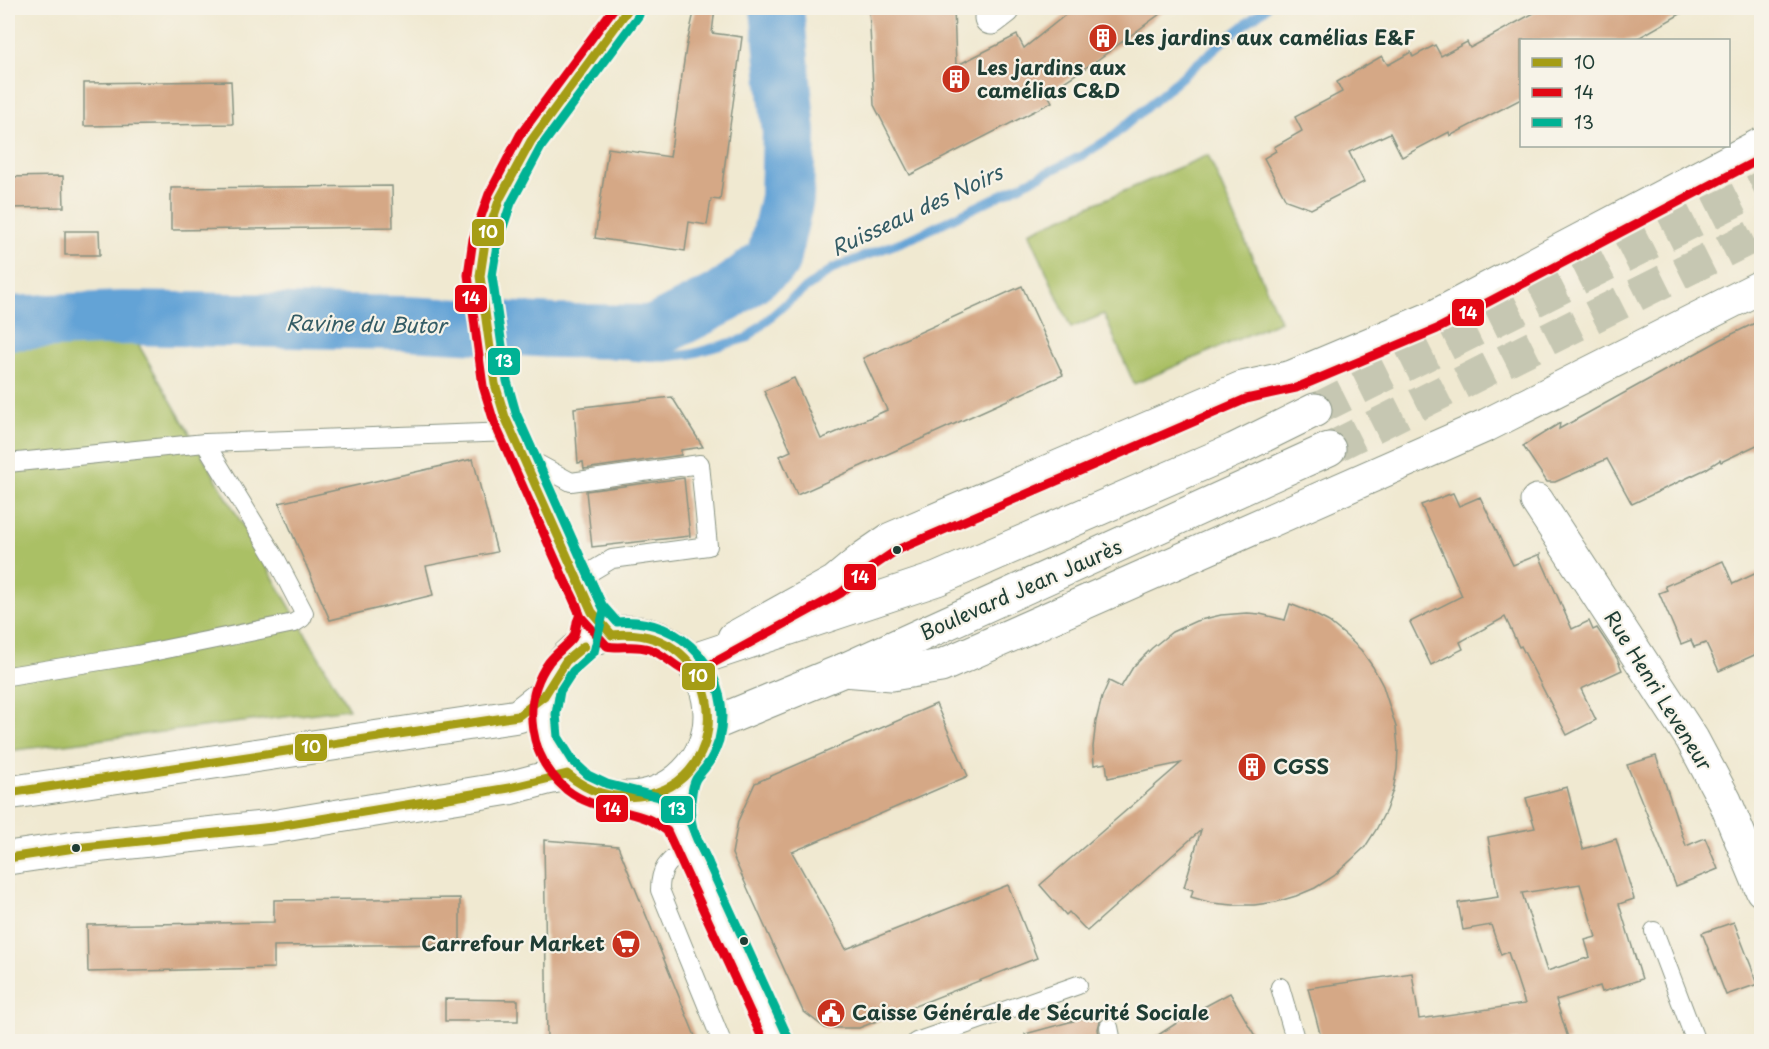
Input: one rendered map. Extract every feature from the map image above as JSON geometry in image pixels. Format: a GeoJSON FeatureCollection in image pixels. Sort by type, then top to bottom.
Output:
{"type":"FeatureCollection","features":[{"type":"Feature","properties":{"kind":"street"},"geometry":{"type":"LineString","coordinates":[[596,631],[577,580],[505,417],[495,384],[480,276],[485,242],[500,198],[531,141],[629,8]]}},
{"type":"Feature","properties":{"kind":"street"},"geometry":{"type":"LineString","coordinates":[[691,661],[835,582],[891,539],[1242,388],[1292,377],[1432,318],[1761,144]]}},
{"type":"Feature","properties":{"kind":"street"},"geometry":{"type":"LineString","coordinates":[[844,670],[892,674],[941,666],[1487,425],[1761,286]]}},
{"type":"Feature","properties":{"kind":"street"},"geometry":{"type":"LineString","coordinates":[[691,661],[937,579],[1234,450],[1315,410]]}},
{"type":"Feature","properties":{"kind":"street","name":"Boulevard Jean Jaurès"},"geometry":{"type":"LineString","coordinates":[[710,725],[844,670],[1329,450]]}},
{"type":"Feature","properties":{"kind":"street","name":"Rue Henri Leveneur"},"geometry":{"type":"LineString","coordinates":[[1537,501],[1692,739],[1725,801],[1761,890]]}},
{"type":"Feature","properties":{"kind":"street"},"geometry":{"type":"LineString","coordinates":[[615,798],[661,792],[683,777],[703,751],[710,725],[709,704],[705,685],[691,661],[673,646],[646,634],[596,631],[573,652],[557,671],[546,694],[544,717],[547,740],[567,774],[587,789],[615,798],[655,808],[682,835],[777,1041]]}},
{"type":"Feature","properties":{"kind":"street"},"geometry":{"type":"LineString","coordinates":[[8,794],[518,716],[546,694]]}},
{"type":"Feature","properties":{"kind":"street"},"geometry":{"type":"LineString","coordinates":[[8,858],[75,848],[272,827],[509,788],[567,774]]}},
{"type":"Feature","properties":{"kind":"street"},"geometry":{"type":"LineString","coordinates":[[682,835],[683,777]]}},
{"type":"Feature","properties":{"kind":"lane"},"geometry":{"type":"LineString","coordinates":[[8,676],[137,655],[294,622],[302,618],[304,613],[276,559],[205,443]]}},
{"type":"Feature","properties":{"kind":"lane"},"geometry":{"type":"LineString","coordinates":[[8,463],[205,443],[516,443],[571,482],[700,464],[708,546],[612,559],[577,580]]}},
{"type":"Feature","properties":{"kind":"lane"},"geometry":{"type":"LineString","coordinates":[[682,835],[660,879],[660,890],[722,1041]]}},
{"type":"Feature","properties":{"kind":"lane"},"geometry":{"type":"LineString","coordinates":[[1654,931],[1696,1041]]}},
{"type":"Feature","properties":{"kind":"lane"},"geometry":{"type":"LineString","coordinates":[[916,1041],[1078,985]]}},
{"type":"Feature","properties":{"kind":"lane"},"geometry":{"type":"LineString","coordinates":[[1280,987],[1296,1041]]}},
{"type":"Feature","properties":{"kind":"green space"},"geometry":{"type":"Polygon","coordinates":[[[1208,155],[1280,321],[1134,384],[1104,314],[1071,328],[1029,232],[1208,155]]]}},
{"type":"Feature","properties":{"kind":"green space"},"geometry":{"type":"Polygon","coordinates":[[[123,318],[349,709],[8,751],[8,323],[123,318]]]}},
{"type":"Feature","properties":{"kind":"building"},"geometry":{"type":"Polygon","coordinates":[[[695,8],[715,8],[712,33],[742,37],[720,200],[711,199],[707,225],[689,222],[685,251],[595,238],[608,148],[670,157],[686,48],[695,8]]]}},
{"type":"Feature","properties":{"kind":"building","name":"Les jardins aux camélias C&D"},"geometry":{"type":"Polygon","coordinates":[[[869,8],[954,8],[956,66],[1017,35],[1024,48],[1074,8],[1168,8],[1096,61],[1047,93],[1052,102],[910,175],[874,105],[869,8]]]}},
{"type":"Feature","properties":{"kind":"building"},"geometry":{"type":"Polygon","coordinates":[[[1543,8],[1691,8],[1637,39],[1520,39],[1520,100],[1450,136],[1449,132],[1402,157],[1390,133],[1349,152],[1364,182],[1311,209],[1286,200],[1264,158],[1276,151],[1274,147],[1302,131],[1295,117],[1342,92],[1337,82],[1382,56],[1388,65],[1411,52],[1413,57],[1435,45],[1441,56],[1467,42],[1470,48],[1543,8]]]}},
{"type":"Feature","properties":{"kind":"building"},"geometry":{"type":"Polygon","coordinates":[[[231,81],[233,124],[84,126],[84,83],[231,81]]]}},
{"type":"Feature","properties":{"kind":"building"},"geometry":{"type":"Polygon","coordinates":[[[63,176],[64,207],[8,208],[8,177],[63,176]]]}},
{"type":"Feature","properties":{"kind":"building"},"geometry":{"type":"Polygon","coordinates":[[[392,186],[393,227],[171,230],[171,188],[392,186]]]}},
{"type":"Feature","properties":{"kind":"building"},"geometry":{"type":"Polygon","coordinates":[[[65,231],[99,231],[100,255],[65,255],[65,231]]]}},
{"type":"Feature","properties":{"kind":"building"},"geometry":{"type":"Polygon","coordinates":[[[1022,286],[1063,375],[797,495],[780,456],[791,451],[764,391],[794,378],[821,439],[887,410],[863,358],[1022,286]]]}},
{"type":"Feature","properties":{"kind":"building"},"geometry":{"type":"Polygon","coordinates":[[[1761,320],[1761,443],[1721,462],[1720,460],[1632,504],[1607,459],[1555,482],[1547,482],[1523,446],[1560,423],[1559,429],[1720,340],[1761,320]]]}},
{"type":"Feature","properties":{"kind":"building"},"geometry":{"type":"Polygon","coordinates":[[[672,397],[703,447],[681,450],[681,455],[584,469],[583,462],[578,463],[574,408],[672,397]]]}},
{"type":"Feature","properties":{"kind":"building"},"geometry":{"type":"Polygon","coordinates":[[[473,459],[497,552],[426,566],[433,595],[330,620],[279,503],[473,459]]]}},
{"type":"Feature","properties":{"kind":"building"},"geometry":{"type":"Polygon","coordinates":[[[684,478],[690,536],[592,547],[586,491],[684,478]]]}},
{"type":"Feature","properties":{"kind":"building"},"geometry":{"type":"Polygon","coordinates":[[[1453,493],[1459,506],[1480,497],[1513,565],[1540,554],[1572,629],[1589,621],[1593,630],[1597,628],[1617,658],[1622,670],[1581,689],[1596,720],[1567,735],[1505,617],[1460,642],[1463,649],[1431,665],[1410,622],[1462,596],[1421,505],[1453,493]]]}},
{"type":"Feature","properties":{"kind":"building"},"geometry":{"type":"Polygon","coordinates":[[[1723,561],[1733,584],[1761,571],[1761,632],[1754,635],[1761,652],[1719,671],[1706,643],[1694,647],[1691,640],[1681,644],[1659,593],[1667,590],[1665,586],[1723,561]]]}},
{"type":"Feature","properties":{"kind":"building","name":"CGSS"},"geometry":{"type":"Polygon","coordinates":[[[1290,604],[1329,622],[1345,635],[1361,650],[1383,686],[1396,727],[1397,769],[1393,790],[1376,830],[1365,847],[1334,876],[1315,888],[1276,902],[1233,905],[1212,903],[1191,897],[1193,890],[1184,887],[1201,830],[1087,931],[1069,912],[1066,915],[1040,885],[1181,763],[1108,778],[1106,763],[1094,765],[1093,747],[1096,721],[1109,681],[1121,687],[1133,667],[1152,648],[1172,632],[1196,621],[1221,615],[1247,613],[1285,620],[1290,604]]]}},
{"type":"Feature","properties":{"kind":"building"},"geometry":{"type":"Polygon","coordinates":[[[936,704],[968,776],[792,852],[846,949],[1008,885],[1037,958],[859,1028],[825,1028],[803,1011],[732,854],[738,821],[755,783],[936,704]]]}},
{"type":"Feature","properties":{"kind":"building"},"geometry":{"type":"Polygon","coordinates":[[[1656,756],[1686,846],[1705,838],[1718,869],[1676,886],[1627,765],[1656,756]]]}},
{"type":"Feature","properties":{"kind":"building"},"geometry":{"type":"Polygon","coordinates":[[[1567,787],[1583,849],[1616,839],[1634,899],[1619,904],[1642,979],[1602,992],[1600,986],[1556,1000],[1569,1041],[1322,1041],[1308,988],[1412,973],[1419,1019],[1525,1004],[1508,952],[1501,955],[1491,925],[1463,930],[1458,903],[1498,897],[1488,837],[1535,828],[1526,798],[1567,787]],[[1580,884],[1522,893],[1547,971],[1590,957],[1585,940],[1596,937],[1580,884]]]}},
{"type":"Feature","properties":{"kind":"building"},"geometry":{"type":"Polygon","coordinates":[[[544,840],[618,846],[697,1041],[547,1041],[544,840]]]}},
{"type":"Feature","properties":{"kind":"building"},"geometry":{"type":"Polygon","coordinates":[[[460,898],[460,944],[274,946],[274,968],[88,972],[87,925],[274,922],[274,900],[460,898]]]}},
{"type":"Feature","properties":{"kind":"building"},"geometry":{"type":"Polygon","coordinates":[[[1734,922],[1758,984],[1726,995],[1702,933],[1734,922]]]}},
{"type":"Feature","properties":{"kind":"building"},"geometry":{"type":"Polygon","coordinates":[[[1230,993],[1258,1041],[1149,1041],[1189,1015],[1230,993]]]}},
{"type":"Feature","properties":{"kind":"building"},"geometry":{"type":"Polygon","coordinates":[[[445,999],[518,1000],[518,1021],[445,1021],[445,999]]]}},
{"type":"Feature","properties":{"kind":"building"},"geometry":{"type":"Polygon","coordinates":[[[1099,1014],[1100,1041],[1026,1041],[1025,1034],[1099,1014]]]}},
{"type":"Feature","properties":{"kind":"waterway","name":"Ravine du Butor"},"geometry":{"type":"LineString","coordinates":[[8,323],[123,318],[405,323],[556,331],[654,332],[725,296],[773,260],[787,198],[789,133],[777,8]]}},
{"type":"Feature","properties":{"kind":"waterway","name":"Ruisseau des Noirs"},"geometry":{"type":"LineString","coordinates":[[556,331],[608,353],[641,357],[691,354],[747,338],[791,299],[834,268],[914,237],[1083,155],[1112,137],[1220,44],[1266,8]]}},
{"type":"Feature","properties":{"kind":"tunnel"},"geometry":{"type":"LineString","coordinates":[[1315,410],[1762,187]]}},
{"type":"Feature","properties":{"kind":"tunnel"},"geometry":{"type":"LineString","coordinates":[[1329,449],[1762,232]]}},
{"type":"Feature","properties":{"kind":"transit line","name":"14"},"geometry":{"type":"LineString","coordinates":[[614,8],[520,135],[489,194],[473,239],[468,275],[483,386],[494,422],[581,617],[607,646],[649,649],[690,673],[697,672],[841,593],[897,550],[1246,399],[1296,388],[1437,329],[1762,158]]}},
{"type":"Feature","properties":{"kind":"transit line","name":"10"},"geometry":{"type":"LineString","coordinates":[[8,858],[75,848],[272,827],[509,788],[567,774],[600,793],[628,797],[639,796],[672,785],[695,764],[706,736],[708,706],[699,677],[680,653],[651,638],[612,635],[592,612],[505,417],[495,384],[480,276],[485,242],[500,198],[531,141],[629,8]]}},
{"type":"Feature","properties":{"kind":"transit line","name":"13"},"geometry":{"type":"LineString","coordinates":[[639,15],[541,147],[511,203],[497,245],[492,276],[507,381],[516,413],[604,610],[594,652],[573,671],[560,691],[556,714],[558,737],[573,761],[588,775],[607,784],[659,797],[687,816],[788,1037]]}},
{"type":"Feature","properties":{"kind":"transit line","name":"13"},"geometry":{"type":"LineString","coordinates":[[584,566],[602,605],[617,622],[641,623],[663,629],[682,640],[699,654],[711,673],[719,693],[722,716],[719,740],[711,759],[697,777],[692,790],[690,810],[694,833],[708,862]]}},
{"type":"Feature","properties":{"kind":"transit line","name":"14"},"geometry":{"type":"LineString","coordinates":[[562,576],[577,605],[579,616],[573,638],[549,662],[534,694],[532,712],[537,746],[554,777],[576,796],[596,805],[638,815],[667,831],[764,1042]]}},
{"type":"Feature","properties":{"kind":"transit line","name":"10"},"geometry":{"type":"LineString","coordinates":[[8,793],[518,716],[544,696],[566,661],[584,646]]}},
{"type":"Feature","properties":{"kind":"place","name":"Les jardins aux camélias E&F"},"geometry":{"type":"Point","coordinates":[1103,38]}},
{"type":"Feature","properties":{"kind":"place","name":"Les jardins aux camélias C&D"},"geometry":{"type":"Point","coordinates":[956,79]}},
{"type":"Feature","properties":{"kind":"place","name":"CGSS"},"geometry":{"type":"Point","coordinates":[1252,767]}},
{"type":"Feature","properties":{"kind":"place","name":"Carrefour Market"},"geometry":{"type":"Point","coordinates":[626,944]}},
{"type":"Feature","properties":{"kind":"place","name":"Caisse Générale de Sécurité Sociale"},"geometry":{"type":"Point","coordinates":[831,1013]}}]}
